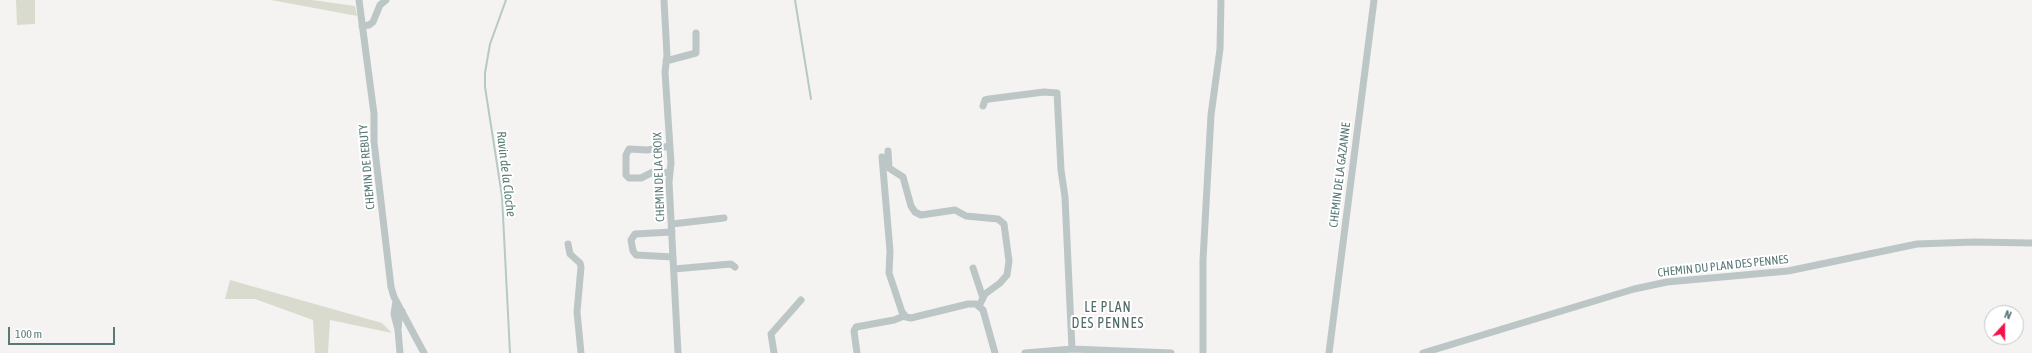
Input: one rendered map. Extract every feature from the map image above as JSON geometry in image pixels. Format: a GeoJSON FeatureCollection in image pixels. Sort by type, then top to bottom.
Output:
{"type":"FeatureCollection","features":[{"type":"Feature","properties":{"kind":"street","name":"CHEMIN DE REBUTY"},"geometry":{"type":"LineString","coordinates":[[359,0],[374,114],[375,147],[390,287],[396,301],[394,314],[398,330],[400,353]]}},
{"type":"Feature","properties":{"kind":"street"},"geometry":{"type":"LineString","coordinates":[[362,26],[369,25],[373,22],[380,5],[386,0]]}},
{"type":"Feature","properties":{"kind":"street","name":"CHEMIN DE LA CROIX"},"geometry":{"type":"LineString","coordinates":[[664,0],[665,72],[670,146],[672,232],[678,353]]}},
{"type":"Feature","properties":{"kind":"street"},"geometry":{"type":"LineString","coordinates":[[1203,353],[1207,179],[1211,115],[1220,49],[1221,0]]}},
{"type":"Feature","properties":{"kind":"street","name":"CHEMIN DE LA GAZANNE"},"geometry":{"type":"LineString","coordinates":[[1329,353],[1374,0]]}},
{"type":"Feature","properties":{"kind":"street"},"geometry":{"type":"LineString","coordinates":[[666,61],[696,53],[696,33]]}},
{"type":"Feature","properties":{"kind":"street"},"geometry":{"type":"LineString","coordinates":[[983,106],[986,100],[989,99],[1044,92],[1057,93],[1061,170],[1065,197],[1072,349]]}},
{"type":"Feature","properties":{"kind":"street"},"geometry":{"type":"LineString","coordinates":[[670,146],[647,150],[629,149],[626,155],[626,174],[629,178],[640,178],[655,171],[670,172]]}},
{"type":"Feature","properties":{"kind":"street"},"geometry":{"type":"LineString","coordinates":[[888,151],[888,168],[903,177],[911,206],[915,212],[921,215],[955,210],[966,216],[998,219],[1004,224],[1009,261],[1007,275],[982,298],[979,306]]}},
{"type":"Feature","properties":{"kind":"street"},"geometry":{"type":"LineString","coordinates":[[882,157],[890,251],[889,273],[904,316]]}},
{"type":"Feature","properties":{"kind":"street"},"geometry":{"type":"LineString","coordinates":[[672,224],[724,218]]}},
{"type":"Feature","properties":{"kind":"street"},"geometry":{"type":"LineString","coordinates":[[672,232],[635,234],[631,240],[633,251],[636,255],[673,257]]}},
{"type":"Feature","properties":{"kind":"street","name":"CHEMIN DU PLAN DES PENNES"},"geometry":{"type":"LineString","coordinates":[[1423,353],[1634,289],[1667,282],[1788,271],[1917,244],[1974,242],[2032,243]]}},
{"type":"Feature","properties":{"kind":"street"},"geometry":{"type":"LineString","coordinates":[[568,244],[570,254],[580,263],[581,266],[577,312],[581,353]]}},
{"type":"Feature","properties":{"kind":"street"},"geometry":{"type":"LineString","coordinates":[[674,269],[731,264],[735,267]]}},
{"type":"Feature","properties":{"kind":"street"},"geometry":{"type":"LineString","coordinates":[[973,268],[982,298]]}},
{"type":"Feature","properties":{"kind":"street"},"geometry":{"type":"LineString","coordinates":[[774,353],[771,334],[801,300]]}},
{"type":"Feature","properties":{"kind":"street"},"geometry":{"type":"LineString","coordinates":[[396,301],[424,353]]}},
{"type":"Feature","properties":{"kind":"street"},"geometry":{"type":"LineString","coordinates":[[856,353],[854,331],[856,327],[894,320],[904,316],[911,318],[968,304],[979,306],[983,310],[996,353]]}},
{"type":"Feature","properties":{"kind":"street","name":"CHEMIN DE REBUTY"},"geometry":{"type":"LineString","coordinates":[[398,330],[399,319],[402,311]]}},
{"type":"Feature","properties":{"kind":"street"},"geometry":{"type":"LineString","coordinates":[[1025,353],[1072,349],[1171,353]]}},
{"type":"Feature","properties":{"kind":"shaded area"},"geometry":{"type":"Polygon","coordinates":[[[16,0],[35,0],[35,24],[17,25],[16,0]]]}},
{"type":"Feature","properties":{"kind":"shaded area"},"geometry":{"type":"Polygon","coordinates":[[[271,0],[312,0],[355,6],[357,16],[271,0]]]}},
{"type":"Feature","properties":{"kind":"shaded area"},"geometry":{"type":"Polygon","coordinates":[[[230,280],[382,323],[392,333],[330,320],[328,353],[315,353],[313,320],[255,299],[225,299],[230,280]]]}},
{"type":"Feature","properties":{"kind":"waterway","name":"Ravin de la Cloche"},"geometry":{"type":"LineString","coordinates":[[506,0],[490,44],[485,73],[485,87],[502,196],[510,353]]}},
{"type":"Feature","properties":{"kind":"waterway"},"geometry":{"type":"LineString","coordinates":[[795,0],[811,99]]}},
{"type":"Feature","properties":{"kind":"district","name":"LE PLAN DES PENNES"},"geometry":{"type":"Point","coordinates":[1108,316]}}]}
